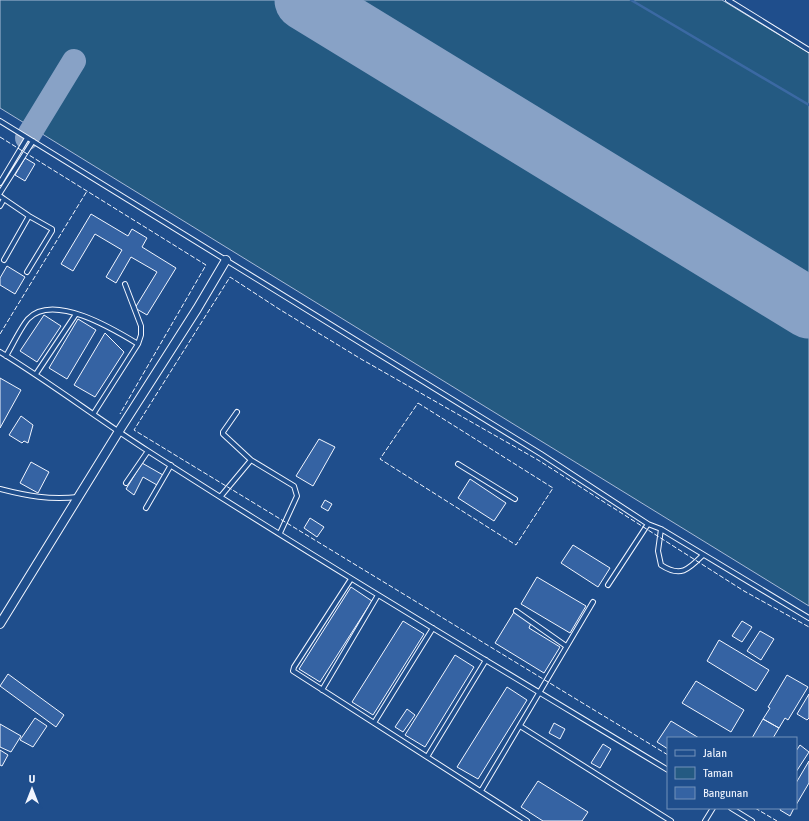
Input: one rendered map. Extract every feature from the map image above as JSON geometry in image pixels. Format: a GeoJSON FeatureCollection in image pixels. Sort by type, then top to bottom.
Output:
{"type":"FeatureCollection","features":[{"type":"Feature","properties":{"kind":"street"},"geometry":{"type":"LineString","coordinates":[[1,619],[197,309],[226,260]]}},
{"type":"Feature","properties":{"kind":"lane"},"geometry":{"type":"LineString","coordinates":[[728,0],[809,50]]}},
{"type":"Feature","properties":{"kind":"lane"},"geometry":{"type":"LineString","coordinates":[[0,121],[542,454],[648,524],[661,529],[809,618]]}},
{"type":"Feature","properties":{"kind":"lane"},"geometry":{"type":"LineString","coordinates":[[0,183],[27,138]]}},
{"type":"Feature","properties":{"kind":"lane"},"geometry":{"type":"LineString","coordinates":[[27,272],[52,231],[51,228],[29,216],[0,195],[33,141]]}},
{"type":"Feature","properties":{"kind":"lane"},"geometry":{"type":"LineString","coordinates":[[0,206],[4,199]]}},
{"type":"Feature","properties":{"kind":"lane"},"geometry":{"type":"LineString","coordinates":[[4,260],[29,216]]}},
{"type":"Feature","properties":{"kind":"lane"},"geometry":{"type":"LineString","coordinates":[[94,413],[138,344],[141,334],[141,326],[124,284]]}},
{"type":"Feature","properties":{"kind":"lane"},"geometry":{"type":"LineString","coordinates":[[6,356],[28,319],[39,311],[46,309],[56,309],[76,314],[115,330],[138,344]]}},
{"type":"Feature","properties":{"kind":"lane"},"geometry":{"type":"LineString","coordinates":[[36,374],[76,314]]}},
{"type":"Feature","properties":{"kind":"lane"},"geometry":{"type":"LineString","coordinates":[[0,352],[36,374],[148,451],[378,595],[667,769]]}},
{"type":"Feature","properties":{"kind":"lane"},"geometry":{"type":"LineString","coordinates":[[237,412],[223,434],[251,460],[294,486],[297,496],[280,533]]}},
{"type":"Feature","properties":{"kind":"lane"},"geometry":{"type":"LineString","coordinates":[[126,483],[148,451]]}},
{"type":"Feature","properties":{"kind":"lane"},"geometry":{"type":"LineString","coordinates":[[221,496],[251,460]]}},
{"type":"Feature","properties":{"kind":"lane"},"geometry":{"type":"LineString","coordinates":[[458,464],[515,499]]}},
{"type":"Feature","properties":{"kind":"lane"},"geometry":{"type":"LineString","coordinates":[[146,508],[171,465]]}},
{"type":"Feature","properties":{"kind":"lane"},"geometry":{"type":"LineString","coordinates":[[0,489],[23,495],[59,499],[78,497]]}},
{"type":"Feature","properties":{"kind":"lane"},"geometry":{"type":"LineString","coordinates":[[608,585],[648,524]]}},
{"type":"Feature","properties":{"kind":"lane"},"geometry":{"type":"LineString","coordinates":[[661,529],[658,550],[661,565],[666,569],[677,571],[687,570],[703,555]]}},
{"type":"Feature","properties":{"kind":"lane"},"geometry":{"type":"LineString","coordinates":[[351,578],[293,671],[527,821]]}},
{"type":"Feature","properties":{"kind":"lane"},"geometry":{"type":"LineString","coordinates":[[322,690],[378,595]]}},
{"type":"Feature","properties":{"kind":"lane"},"geometry":{"type":"LineString","coordinates":[[481,791],[593,602]]}},
{"type":"Feature","properties":{"kind":"lane"},"geometry":{"type":"LineString","coordinates":[[516,611],[566,646]]}},
{"type":"Feature","properties":{"kind":"lane"},"geometry":{"type":"LineString","coordinates":[[374,723],[433,628]]}},
{"type":"Feature","properties":{"kind":"lane"},"geometry":{"type":"LineString","coordinates":[[427,757],[486,660]]}},
{"type":"Feature","properties":{"kind":"lane"},"geometry":{"type":"LineString","coordinates":[[520,726],[671,821]]}},
{"type":"Feature","properties":{"kind":"lane"},"geometry":{"type":"LineString","coordinates":[[705,821],[712,809]]}},
{"type":"Feature","properties":{"kind":"lane"},"geometry":{"type":"LineString","coordinates":[[733,809],[752,821]]}},
{"type":"Feature","properties":{"kind":"green space"},"geometry":{"type":"Polygon","coordinates":[[[0,0],[722,0],[809,53],[809,606],[0,108],[0,0]]]}},
{"type":"Feature","properties":{"kind":"building"},"geometry":{"type":"Polygon","coordinates":[[[25,158],[35,164],[25,181],[15,175],[25,158]]]}},
{"type":"Feature","properties":{"kind":"building"},"geometry":{"type":"Polygon","coordinates":[[[91,214],[128,236],[132,229],[147,238],[142,247],[176,268],[147,315],[135,308],[157,272],[131,257],[116,283],[106,277],[122,250],[95,234],[73,271],[61,264],[91,214]]]}},
{"type":"Feature","properties":{"kind":"building"},"geometry":{"type":"Polygon","coordinates":[[[7,266],[25,277],[15,294],[0,285],[0,278],[7,266]]]}},
{"type":"Feature","properties":{"kind":"building"},"geometry":{"type":"Polygon","coordinates":[[[44,315],[61,326],[37,362],[20,351],[44,315]]]}},
{"type":"Feature","properties":{"kind":"building"},"geometry":{"type":"Polygon","coordinates":[[[78,319],[96,330],[67,379],[49,368],[78,319]]]}},
{"type":"Feature","properties":{"kind":"building"},"geometry":{"type":"Polygon","coordinates":[[[105,333],[124,352],[95,397],[74,385],[105,333]]]}},
{"type":"Feature","properties":{"kind":"building"},"geometry":{"type":"Polygon","coordinates":[[[0,378],[21,390],[0,428],[0,378]]]}},
{"type":"Feature","properties":{"kind":"building"},"geometry":{"type":"Polygon","coordinates":[[[21,416],[33,425],[28,443],[24,441],[22,443],[9,435],[21,416]]]}},
{"type":"Feature","properties":{"kind":"building"},"geometry":{"type":"Polygon","coordinates":[[[319,439],[335,447],[313,486],[296,476],[319,439]]]}},
{"type":"Feature","properties":{"kind":"building"},"geometry":{"type":"Polygon","coordinates":[[[31,462],[49,472],[38,493],[20,483],[31,462]]]}},
{"type":"Feature","properties":{"kind":"building"},"geometry":{"type":"Polygon","coordinates":[[[142,463],[163,475],[157,485],[143,477],[134,495],[126,489],[142,463]]]}},
{"type":"Feature","properties":{"kind":"building"},"geometry":{"type":"Polygon","coordinates":[[[470,479],[506,503],[494,521],[458,498],[470,479]]]}},
{"type":"Feature","properties":{"kind":"building"},"geometry":{"type":"Polygon","coordinates":[[[325,500],[332,504],[328,511],[321,507],[325,500]]]}},
{"type":"Feature","properties":{"kind":"building"},"geometry":{"type":"Polygon","coordinates":[[[310,518],[324,527],[317,537],[304,528],[310,518]]]}},
{"type":"Feature","properties":{"kind":"building"},"geometry":{"type":"Polygon","coordinates":[[[573,545],[610,568],[598,587],[561,563],[573,545]]]}},
{"type":"Feature","properties":{"kind":"building"},"geometry":{"type":"Polygon","coordinates":[[[537,577],[586,606],[570,633],[521,604],[537,577]]]}},
{"type":"Feature","properties":{"kind":"building"},"geometry":{"type":"Polygon","coordinates":[[[351,587],[372,601],[320,682],[299,669],[351,587]]]}},
{"type":"Feature","properties":{"kind":"building"},"geometry":{"type":"Polygon","coordinates":[[[514,612],[531,623],[529,628],[560,647],[544,673],[495,643],[514,612]]]}},
{"type":"Feature","properties":{"kind":"building"},"geometry":{"type":"Polygon","coordinates":[[[403,621],[424,634],[373,715],[352,702],[403,621]]]}},
{"type":"Feature","properties":{"kind":"building"},"geometry":{"type":"Polygon","coordinates":[[[742,621],[752,627],[742,642],[732,636],[742,621]]]}},
{"type":"Feature","properties":{"kind":"building"},"geometry":{"type":"Polygon","coordinates":[[[760,631],[774,639],[761,660],[747,651],[760,631]]]}},
{"type":"Feature","properties":{"kind":"building"},"geometry":{"type":"Polygon","coordinates":[[[719,640],[769,670],[756,691],[707,661],[719,640]]]}},
{"type":"Feature","properties":{"kind":"building"},"geometry":{"type":"Polygon","coordinates":[[[455,655],[474,667],[425,747],[405,735],[455,655]]]}},
{"type":"Feature","properties":{"kind":"building"},"geometry":{"type":"Polygon","coordinates":[[[8,674],[64,715],[56,727],[0,686],[8,674]]]}},
{"type":"Feature","properties":{"kind":"building"},"geometry":{"type":"Polygon","coordinates":[[[787,675],[808,687],[788,720],[785,718],[779,728],[763,719],[770,708],[768,707],[787,675]]]}},
{"type":"Feature","properties":{"kind":"building"},"geometry":{"type":"Polygon","coordinates":[[[696,681],[744,710],[731,732],[682,703],[696,681]]]}},
{"type":"Feature","properties":{"kind":"building"},"geometry":{"type":"Polygon","coordinates":[[[507,687],[527,700],[478,779],[457,767],[507,687]]]}},
{"type":"Feature","properties":{"kind":"building"},"geometry":{"type":"Polygon","coordinates":[[[809,694],[809,718],[807,720],[797,714],[809,694]]]}},
{"type":"Feature","properties":{"kind":"building"},"geometry":{"type":"Polygon","coordinates":[[[407,709],[415,715],[403,732],[395,727],[407,709]]]}},
{"type":"Feature","properties":{"kind":"building"},"geometry":{"type":"Polygon","coordinates":[[[35,718],[47,726],[33,747],[20,740],[35,718]]]}},
{"type":"Feature","properties":{"kind":"building"},"geometry":{"type":"Polygon","coordinates":[[[763,719],[779,728],[774,737],[753,737],[763,719]]]}},
{"type":"Feature","properties":{"kind":"building"},"geometry":{"type":"Polygon","coordinates":[[[671,721],[697,737],[667,737],[667,748],[657,742],[671,721]]]}},
{"type":"Feature","properties":{"kind":"building"},"geometry":{"type":"Polygon","coordinates":[[[554,723],[565,729],[560,739],[549,733],[554,723]]]}},
{"type":"Feature","properties":{"kind":"building"},"geometry":{"type":"Polygon","coordinates":[[[0,724],[21,736],[11,752],[0,747],[0,724]]]}},
{"type":"Feature","properties":{"kind":"building"},"geometry":{"type":"Polygon","coordinates":[[[603,744],[611,749],[600,768],[591,763],[603,744]]]}},
{"type":"Feature","properties":{"kind":"building"},"geometry":{"type":"Polygon","coordinates":[[[800,745],[809,752],[797,770],[797,750],[800,745]]]}},
{"type":"Feature","properties":{"kind":"building"},"geometry":{"type":"Polygon","coordinates":[[[0,750],[8,755],[2,766],[0,765],[0,750]]]}},
{"type":"Feature","properties":{"kind":"building"},"geometry":{"type":"Polygon","coordinates":[[[809,761],[809,783],[797,803],[797,781],[809,761]]]}},
{"type":"Feature","properties":{"kind":"building"},"geometry":{"type":"Polygon","coordinates":[[[538,781],[588,812],[582,821],[543,821],[521,807],[538,781]]]}},
{"type":"Feature","properties":{"kind":"building"},"geometry":{"type":"Polygon","coordinates":[[[780,809],[794,809],[790,816],[780,809]]]}},
{"type":"Feature","properties":{"kind":"waterway"},"geometry":{"type":"LineString","coordinates":[[631,0],[809,105]]}},
{"type":"Feature","properties":{"kind":"taxiway"},"geometry":{"type":"LineString","coordinates":[[27,138],[74,61]]}},
{"type":"Feature","properties":{"kind":"runway"},"geometry":{"type":"LineString","coordinates":[[305,0],[809,308]]}},
{"type":"Feature","properties":{"kind":"fence"},"geometry":{"type":"LineString","coordinates":[[0,137],[206,265],[120,414]]}},
{"type":"Feature","properties":{"kind":"fence"},"geometry":{"type":"LineString","coordinates":[[0,334],[87,191]]}},
{"type":"Feature","properties":{"kind":"fence"},"geometry":{"type":"LineString","coordinates":[[667,754],[134,430],[230,277],[361,359],[538,460],[744,591],[809,627]]}},
{"type":"Feature","properties":{"kind":"fence"},"geometry":{"type":"LineString","coordinates":[[418,403],[553,488],[516,545],[380,459],[418,403]]}},
{"type":"Feature","properties":{"kind":"fence"},"geometry":{"type":"LineString","coordinates":[[757,809],[777,821]]}}]}
